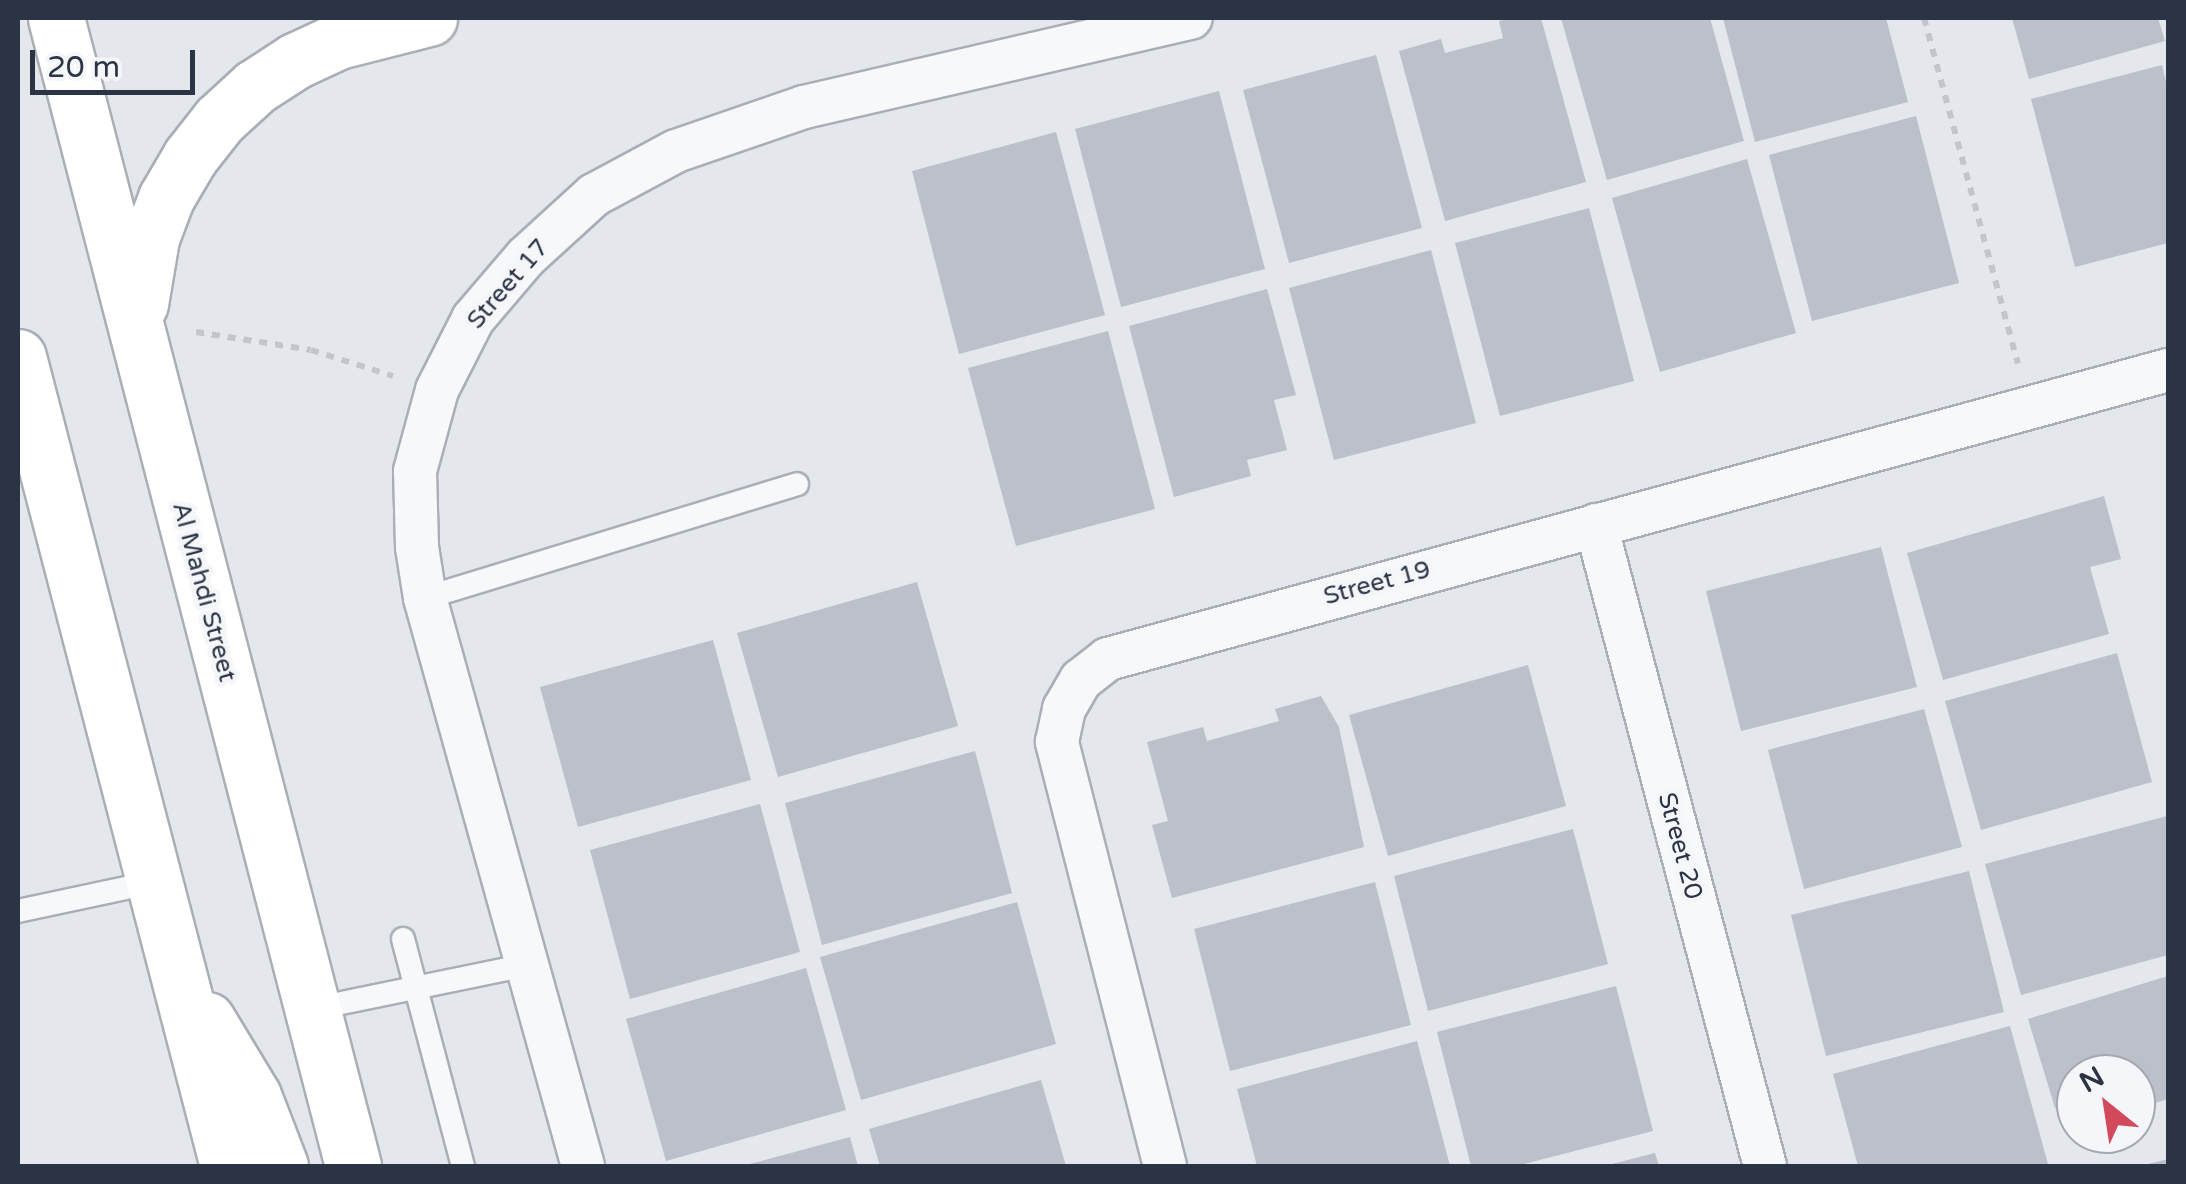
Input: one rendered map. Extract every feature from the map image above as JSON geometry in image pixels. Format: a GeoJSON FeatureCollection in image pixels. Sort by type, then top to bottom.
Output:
{"type":"FeatureCollection","features":[{"type":"Feature","properties":{"kind":"main road","name":"Al Mahdi Street"},"geometry":{"type":"LineString","coordinates":[[56,18],[138,322],[353,1166]]}},
{"type":"Feature","properties":{"kind":"main road"},"geometry":{"type":"LineString","coordinates":[[138,322],[151,238],[166,198],[190,157],[220,120],[255,88],[295,61],[338,42],[429,18]]}},
{"type":"Feature","properties":{"kind":"main road"},"geometry":{"type":"LineString","coordinates":[[18,357],[228,1166]]}},
{"type":"Feature","properties":{"kind":"main road"},"geometry":{"type":"LineString","coordinates":[[183,991],[234,1058],[280,1166]]}},
{"type":"Feature","properties":{"kind":"street","name":"Street 17"},"geometry":{"type":"LineString","coordinates":[[582,1166],[425,598],[417,547],[415,471],[437,390],[472,320],[526,257],[594,195],[676,151],[804,107],[1191,18]]}},
{"type":"Feature","properties":{"kind":"street","name":"Street 19"},"geometry":{"type":"LineString","coordinates":[[1165,1166],[1062,774],[1057,742],[1064,709],[1081,680],[1108,659],[1138,648],[2030,408],[2167,377]]}},
{"type":"Feature","properties":{"kind":"street","name":"Street 20"},"geometry":{"type":"LineString","coordinates":[[1596,524],[1765,1166]]}},
{"type":"Feature","properties":{"kind":"lane"},"geometry":{"type":"LineString","coordinates":[[425,598],[797,484]]}},
{"type":"Feature","properties":{"kind":"lane"},"geometry":{"type":"LineString","coordinates":[[18,911],[154,882]]}},
{"type":"Feature","properties":{"kind":"lane"},"geometry":{"type":"LineString","coordinates":[[403,939],[463,1166]]}},
{"type":"Feature","properties":{"kind":"lane"},"geometry":{"type":"LineString","coordinates":[[312,1009],[526,965]]}},
{"type":"Feature","properties":{"kind":"path"},"geometry":{"type":"LineString","coordinates":[[1924,18],[2030,408]]}},
{"type":"Feature","properties":{"kind":"path"},"geometry":{"type":"LineString","coordinates":[[138,322],[311,350],[437,390]]}},
{"type":"Feature","properties":{"kind":"building"},"geometry":{"type":"Polygon","coordinates":[[[1541,18],[1586,182],[1445,221],[1399,51],[1441,39],[1445,53],[1503,38],[1499,21],[1541,18]]]}},
{"type":"Feature","properties":{"kind":"building"},"geometry":{"type":"Polygon","coordinates":[[[1561,18],[1710,18],[1744,141],[1607,180],[1561,18]]]}},
{"type":"Feature","properties":{"kind":"building"},"geometry":{"type":"Polygon","coordinates":[[[1723,18],[1886,18],[1908,102],[1755,142],[1723,18]]]}},
{"type":"Feature","properties":{"kind":"building"},"geometry":{"type":"Polygon","coordinates":[[[2012,18],[2158,18],[2165,41],[2029,79],[2012,18]]]}},
{"type":"Feature","properties":{"kind":"building"},"geometry":{"type":"Polygon","coordinates":[[[1376,55],[1422,228],[1289,263],[1243,90],[1376,55]]]}},
{"type":"Feature","properties":{"kind":"building"},"geometry":{"type":"Polygon","coordinates":[[[2162,65],[2168,90],[2168,243],[2075,267],[2031,99],[2162,65]]]}},
{"type":"Feature","properties":{"kind":"building"},"geometry":{"type":"Polygon","coordinates":[[[1219,91],[1265,269],[1121,307],[1075,129],[1219,91]]]}},
{"type":"Feature","properties":{"kind":"building"},"geometry":{"type":"Polygon","coordinates":[[[1916,116],[1959,283],[1812,321],[1769,155],[1916,116]]]}},
{"type":"Feature","properties":{"kind":"building"},"geometry":{"type":"Polygon","coordinates":[[[1056,132],[1105,315],[959,354],[912,171],[1056,132]]]}},
{"type":"Feature","properties":{"kind":"building"},"geometry":{"type":"Polygon","coordinates":[[[1747,159],[1796,333],[1660,372],[1612,198],[1747,159]]]}},
{"type":"Feature","properties":{"kind":"building"},"geometry":{"type":"Polygon","coordinates":[[[1589,208],[1634,381],[1500,416],[1455,243],[1589,208]]]}},
{"type":"Feature","properties":{"kind":"building"},"geometry":{"type":"Polygon","coordinates":[[[1431,250],[1476,423],[1334,460],[1289,288],[1431,250]]]}},
{"type":"Feature","properties":{"kind":"building"},"geometry":{"type":"Polygon","coordinates":[[[1267,289],[1296,395],[1274,400],[1287,450],[1247,460],[1251,476],[1174,497],[1129,326],[1267,289]]]}},
{"type":"Feature","properties":{"kind":"building"},"geometry":{"type":"Polygon","coordinates":[[[1108,331],[1155,509],[1016,546],[968,368],[1108,331]]]}},
{"type":"Feature","properties":{"kind":"building"},"geometry":{"type":"Polygon","coordinates":[[[2104,496],[2121,559],[2090,567],[2109,634],[1943,680],[1907,553],[2104,496]]]}},
{"type":"Feature","properties":{"kind":"building"},"geometry":{"type":"Polygon","coordinates":[[[1881,547],[1917,687],[1741,731],[1706,591],[1881,547]]]}},
{"type":"Feature","properties":{"kind":"building"},"geometry":{"type":"Polygon","coordinates":[[[917,582],[958,726],[778,777],[737,633],[917,582]]]}},
{"type":"Feature","properties":{"kind":"building"},"geometry":{"type":"Polygon","coordinates":[[[713,640],[751,780],[578,827],[540,687],[713,640]]]}},
{"type":"Feature","properties":{"kind":"building"},"geometry":{"type":"Polygon","coordinates":[[[2117,653],[2152,782],[1981,830],[1945,701],[2117,653]]]}},
{"type":"Feature","properties":{"kind":"building"},"geometry":{"type":"Polygon","coordinates":[[[1528,665],[1566,806],[1388,856],[1349,715],[1528,665]]]}},
{"type":"Feature","properties":{"kind":"building"},"geometry":{"type":"Polygon","coordinates":[[[1321,696],[1339,727],[1364,847],[1172,898],[1152,825],[1168,821],[1147,742],[1203,727],[1207,741],[1279,721],[1275,709],[1321,696]]]}},
{"type":"Feature","properties":{"kind":"building"},"geometry":{"type":"Polygon","coordinates":[[[1924,709],[1962,847],[1804,889],[1768,750],[1924,709]]]}},
{"type":"Feature","properties":{"kind":"building"},"geometry":{"type":"Polygon","coordinates":[[[975,751],[1012,893],[822,945],[785,803],[975,751]]]}},
{"type":"Feature","properties":{"kind":"building"},"geometry":{"type":"Polygon","coordinates":[[[760,804],[800,952],[630,999],[590,850],[760,804]]]}},
{"type":"Feature","properties":{"kind":"building"},"geometry":{"type":"Polygon","coordinates":[[[2167,816],[2168,955],[2021,995],[1985,864],[2167,816]]]}},
{"type":"Feature","properties":{"kind":"building"},"geometry":{"type":"Polygon","coordinates":[[[1573,829],[1608,964],[1428,1011],[1394,876],[1573,829]]]}},
{"type":"Feature","properties":{"kind":"building"},"geometry":{"type":"Polygon","coordinates":[[[1969,871],[2004,1012],[1826,1056],[1791,915],[1969,871]]]}},
{"type":"Feature","properties":{"kind":"building"},"geometry":{"type":"Polygon","coordinates":[[[1375,882],[1411,1025],[1230,1071],[1194,929],[1375,882]]]}},
{"type":"Feature","properties":{"kind":"building"},"geometry":{"type":"Polygon","coordinates":[[[1017,902],[1056,1044],[861,1100],[820,957],[1017,902]]]}},
{"type":"Feature","properties":{"kind":"building"},"geometry":{"type":"Polygon","coordinates":[[[806,968],[846,1110],[666,1161],[626,1019],[806,968]]]}},
{"type":"Feature","properties":{"kind":"building"},"geometry":{"type":"Polygon","coordinates":[[[2168,976],[2168,1099],[2156,1103],[2156,1054],[2056,1054],[2055,1108],[2028,1019],[2168,976]]]}},
{"type":"Feature","properties":{"kind":"building"},"geometry":{"type":"Polygon","coordinates":[[[1616,986],[1653,1131],[1516,1166],[1471,1166],[1437,1032],[1616,986]]]}},
{"type":"Feature","properties":{"kind":"building"},"geometry":{"type":"Polygon","coordinates":[[[2010,1026],[2048,1164],[1858,1166],[1833,1074],[2010,1026]]]}},
{"type":"Feature","properties":{"kind":"building"},"geometry":{"type":"Polygon","coordinates":[[[1417,1041],[1450,1166],[1257,1166],[1237,1089],[1417,1041]]]}},
{"type":"Feature","properties":{"kind":"building"},"geometry":{"type":"Polygon","coordinates":[[[1041,1080],[1066,1166],[880,1166],[869,1129],[1041,1080]]]}},
{"type":"Feature","properties":{"kind":"building"},"geometry":{"type":"Polygon","coordinates":[[[850,1137],[858,1166],[746,1165],[850,1137]]]}},
{"type":"Feature","properties":{"kind":"building"},"geometry":{"type":"Polygon","coordinates":[[[1655,1153],[1659,1166],[1608,1166],[1608,1165],[1655,1153]]]}},
{"type":"Feature","properties":{"kind":"building"},"geometry":{"type":"Polygon","coordinates":[[[2168,1159],[2168,1166],[2144,1166],[2144,1165],[2168,1159]]]}}]}
